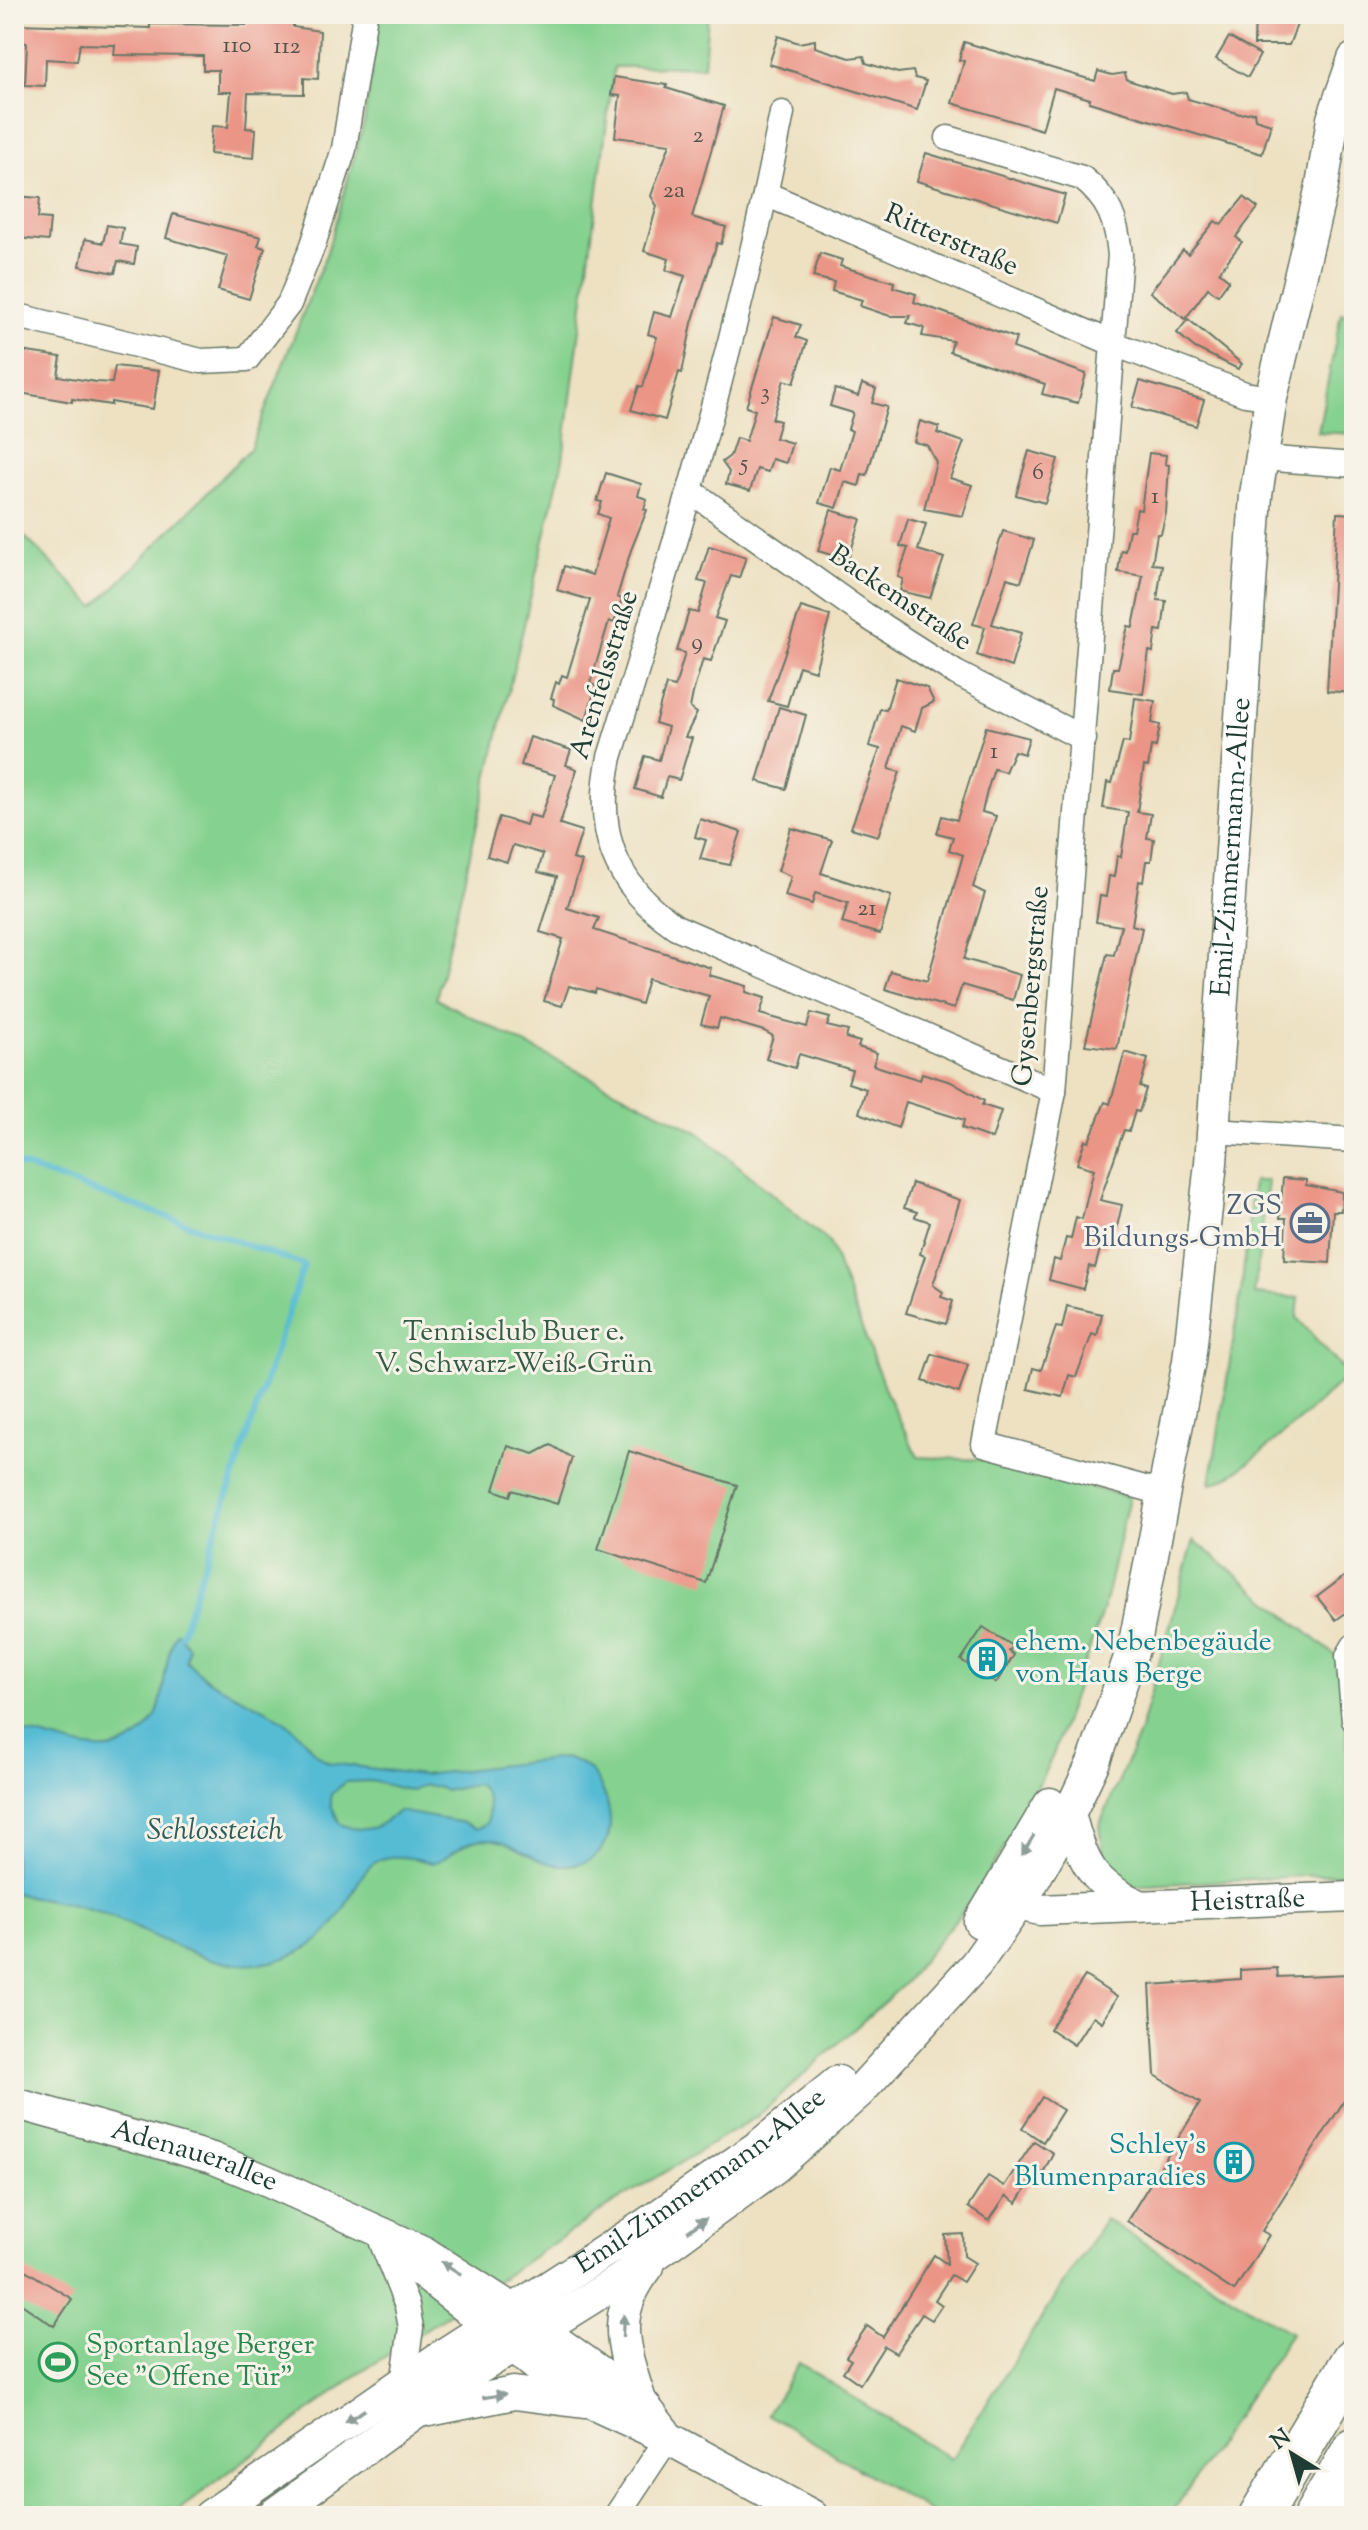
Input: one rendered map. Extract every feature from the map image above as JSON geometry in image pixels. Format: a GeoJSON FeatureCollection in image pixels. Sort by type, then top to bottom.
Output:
{"type":"FeatureCollection","features":[{"type":"Feature","properties":{"kind":"highway"},"geometry":{"type":"LineString","coordinates":[[1260,2516],[1354,2359]]}},
{"type":"Feature","properties":{"kind":"highway"},"geometry":{"type":"LineString","coordinates":[[1315,2516],[1354,2449]]}},
{"type":"Feature","properties":{"kind":"main road","name":"Emil-Zimmermann-Allee"},"geometry":{"type":"LineString","coordinates":[[272,2516],[418,2413],[515,2329],[815,2103],[902,2016],[1045,1862],[1094,1761],[1135,1643],[1194,1329],[1213,1131],[1240,696],[1261,458],[1271,398],[1322,186],[1333,119],[1354,59]]}},
{"type":"Feature","properties":{"kind":"main road","name":"Emil-Zimmermann-Allee"},"geometry":{"type":"LineString","coordinates":[[1322,186],[1354,127]]}},
{"type":"Feature","properties":{"kind":"main road","name":"Emil-Zimmermann-Allee"},"geometry":{"type":"LineString","coordinates":[[210,2516],[403,2384],[658,2253],[742,2194],[860,2091],[914,2036],[976,1964],[1076,1751],[1161,1503]]}},
{"type":"Feature","properties":{"kind":"main road"},"geometry":{"type":"LineString","coordinates":[[640,2401],[620,2334],[622,2317],[633,2288],[658,2253]]}},
{"type":"Feature","properties":{"kind":"main road","name":"Adenauerallee"},"geometry":{"type":"LineString","coordinates":[[515,2329],[640,2401],[668,2438]]}},
{"type":"Feature","properties":{"kind":"main road","name":"Adenauerallee"},"geometry":{"type":"LineString","coordinates":[[515,2329],[594,2404],[668,2438],[812,2516]]}},
{"type":"Feature","properties":{"kind":"main road"},"geometry":{"type":"LineString","coordinates":[[418,2413],[514,2393],[594,2404]]}},
{"type":"Feature","properties":{"kind":"street"},"geometry":{"type":"LineString","coordinates":[[14,315],[201,361],[247,359],[289,304],[313,245],[344,149],[365,14]]}},
{"type":"Feature","properties":{"kind":"street","name":"Arenfelsstraße"},"geometry":{"type":"LineString","coordinates":[[782,113],[766,194],[692,492],[610,757],[603,789],[606,827],[614,856],[629,885],[649,908],[676,927],[1054,1091]]}},
{"type":"Feature","properties":{"kind":"street"},"geometry":{"type":"LineString","coordinates":[[948,138],[1082,178],[1099,191],[1112,209],[1119,243],[1112,343]]}},
{"type":"Feature","properties":{"kind":"street","name":"Ritterstraße"},"geometry":{"type":"LineString","coordinates":[[766,194],[1112,343],[1245,394],[1271,398]]}},
{"type":"Feature","properties":{"kind":"street","name":"Gysenbergstraße"},"geometry":{"type":"LineString","coordinates":[[1112,343],[1084,739],[1054,1091],[984,1444],[1161,1503]]}},
{"type":"Feature","properties":{"kind":"street"},"geometry":{"type":"LineString","coordinates":[[1261,458],[1354,465]]}},
{"type":"Feature","properties":{"kind":"street","name":"Backemstraße"},"geometry":{"type":"LineString","coordinates":[[692,492],[865,615],[956,673],[1084,739]]}},
{"type":"Feature","properties":{"kind":"street"},"geometry":{"type":"LineString","coordinates":[[1213,1131],[1354,1140]]}},
{"type":"Feature","properties":{"kind":"street"},"geometry":{"type":"LineString","coordinates":[[1354,1646],[1348,1656],[1354,1720]]}},
{"type":"Feature","properties":{"kind":"street","name":"Heistraße"},"geometry":{"type":"LineString","coordinates":[[1070,1813],[1084,1858],[1095,1878],[1115,1895],[1142,1906]]}},
{"type":"Feature","properties":{"kind":"street","name":"Heistraße"},"geometry":{"type":"LineString","coordinates":[[1005,1903],[1040,1910],[1354,1897]]}},
{"type":"Feature","properties":{"kind":"street","name":"Adenauerallee"},"geometry":{"type":"LineString","coordinates":[[14,2103],[212,2158],[314,2200],[374,2235],[515,2329]]}},
{"type":"Feature","properties":{"kind":"street"},"geometry":{"type":"LineString","coordinates":[[374,2235],[407,2306],[411,2328],[403,2384]]}},
{"type":"Feature","properties":{"kind":"street"},"geometry":{"type":"LineString","coordinates":[[616,2516],[668,2438]]}},
{"type":"Feature","properties":{"kind":"green space","name":"Tennisclub Buer e. V. Schwarz-Weiß-Grün"},"geometry":{"type":"Polygon","coordinates":[[[380,14],[708,14],[704,66],[614,67],[563,459],[436,999],[698,1132],[829,1242],[888,1397],[918,1457],[984,1460],[1129,1497],[1105,1603],[1053,1755],[1019,1824],[973,1898],[903,1985],[758,2116],[610,2205],[353,2378],[171,2516],[14,2516],[14,526],[95,607],[250,449],[327,252],[364,123],[380,14]]]}},
{"type":"Feature","properties":{"kind":"green space"},"geometry":{"type":"Polygon","coordinates":[[[1341,313],[1354,317],[1354,434],[1318,432],[1341,313]]]}},
{"type":"Feature","properties":{"kind":"green space"},"geometry":{"type":"Polygon","coordinates":[[[1253,1181],[1268,1181],[1254,1294],[1299,1298],[1297,1318],[1348,1375],[1258,1455],[1222,1480],[1210,1484],[1241,1293],[1253,1181]]]}},
{"type":"Feature","properties":{"kind":"green space"},"geometry":{"type":"Polygon","coordinates":[[[1194,1540],[1342,1661],[1354,1873],[1131,1886],[1103,1852],[1100,1824],[1139,1734],[1194,1540]]]}},
{"type":"Feature","properties":{"kind":"green space"},"geometry":{"type":"Polygon","coordinates":[[[1105,2219],[1291,2333],[1170,2516],[937,2516],[767,2414],[799,2363],[951,2459],[1105,2219]]]}},
{"type":"Feature","properties":{"kind":"water","name":"Schlossteich"},"geometry":{"type":"Polygon","coordinates":[[[177,1632],[188,1647],[186,1660],[198,1672],[280,1718],[330,1763],[422,1775],[564,1758],[576,1761],[594,1776],[607,1801],[610,1828],[607,1840],[592,1858],[562,1865],[543,1861],[507,1843],[487,1839],[464,1845],[432,1863],[390,1857],[377,1861],[360,1880],[344,1909],[321,1938],[289,1956],[249,1964],[206,1958],[93,1910],[14,1893],[14,1733],[42,1736],[86,1748],[114,1748],[128,1743],[150,1725],[156,1715],[177,1632]],[[371,1781],[346,1782],[331,1794],[331,1805],[340,1824],[357,1829],[378,1826],[398,1811],[464,1823],[477,1829],[487,1824],[488,1802],[477,1784],[445,1791],[424,1786],[412,1791],[371,1781]]]}},
{"type":"Feature","properties":{"kind":"building"},"geometry":{"type":"Polygon","coordinates":[[[1255,14],[1301,14],[1289,45],[1254,45],[1255,14]]]}},
{"type":"Feature","properties":{"kind":"building"},"geometry":{"type":"Polygon","coordinates":[[[247,22],[293,23],[293,27],[320,31],[318,79],[304,78],[304,94],[248,93],[246,128],[256,129],[254,158],[210,154],[212,126],[228,127],[231,92],[218,92],[218,70],[203,70],[203,56],[114,55],[115,45],[80,44],[77,61],[46,59],[45,86],[25,85],[27,43],[17,42],[17,24],[150,28],[150,24],[247,25],[247,22]]]}},
{"type":"Feature","properties":{"kind":"building"},"geometry":{"type":"Polygon","coordinates":[[[778,36],[799,43],[815,40],[815,47],[850,58],[864,56],[866,63],[898,73],[913,71],[915,78],[926,81],[917,110],[769,64],[778,36]]]}},
{"type":"Feature","properties":{"kind":"building"},"geometry":{"type":"Polygon","coordinates":[[[1229,37],[1260,55],[1248,77],[1216,59],[1229,37]]]}},
{"type":"Feature","properties":{"kind":"building"},"geometry":{"type":"Polygon","coordinates":[[[964,42],[1095,81],[1098,71],[1112,75],[1125,73],[1127,80],[1172,94],[1186,92],[1188,99],[1240,114],[1254,112],[1255,119],[1271,124],[1262,154],[1089,102],[1090,99],[1054,88],[1042,130],[952,103],[964,61],[959,60],[964,42]]]}},
{"type":"Feature","properties":{"kind":"building"},"geometry":{"type":"Polygon","coordinates":[[[614,77],[667,85],[666,88],[724,106],[692,217],[726,227],[721,244],[717,243],[692,323],[682,373],[679,372],[665,420],[631,410],[639,386],[643,387],[657,337],[648,334],[654,312],[672,317],[685,276],[666,270],[669,259],[644,251],[657,206],[651,196],[670,144],[615,137],[620,96],[611,95],[614,77]]]}},
{"type":"Feature","properties":{"kind":"building"},"geometry":{"type":"Polygon","coordinates":[[[926,153],[1065,195],[1057,223],[917,181],[926,153]]]}},
{"type":"Feature","properties":{"kind":"building"},"geometry":{"type":"Polygon","coordinates":[[[14,196],[40,198],[38,218],[50,219],[48,241],[18,238],[20,226],[14,225],[14,196]]]}},
{"type":"Feature","properties":{"kind":"building"},"geometry":{"type":"Polygon","coordinates":[[[1244,197],[1258,208],[1236,237],[1242,242],[1219,272],[1229,280],[1218,295],[1208,288],[1185,319],[1150,292],[1183,250],[1188,254],[1215,221],[1221,225],[1244,197]]]}},
{"type":"Feature","properties":{"kind":"building"},"geometry":{"type":"Polygon","coordinates":[[[173,214],[261,237],[258,246],[265,248],[249,299],[218,290],[228,256],[166,238],[173,214]]]}},
{"type":"Feature","properties":{"kind":"building"},"geometry":{"type":"Polygon","coordinates":[[[107,225],[123,228],[120,244],[137,247],[134,264],[118,261],[115,273],[80,266],[85,239],[103,243],[107,225]]]}},
{"type":"Feature","properties":{"kind":"building"},"geometry":{"type":"Polygon","coordinates":[[[820,253],[842,260],[840,266],[894,282],[893,287],[916,294],[914,302],[1016,338],[1013,348],[1086,374],[1078,403],[1042,394],[1045,384],[950,352],[953,341],[922,336],[924,328],[907,323],[910,316],[890,316],[860,306],[862,300],[832,291],[834,282],[813,277],[820,253]]]}},
{"type":"Feature","properties":{"kind":"building"},"geometry":{"type":"Polygon","coordinates":[[[774,317],[801,325],[796,337],[807,341],[794,383],[784,380],[772,419],[780,421],[775,438],[792,443],[786,463],[772,459],[768,472],[757,469],[750,491],[726,484],[729,472],[722,462],[730,456],[736,438],[746,441],[755,410],[746,407],[774,317]]]}},
{"type":"Feature","properties":{"kind":"building"},"geometry":{"type":"Polygon","coordinates":[[[1188,319],[1242,364],[1238,369],[1195,348],[1177,333],[1188,319]]]}},
{"type":"Feature","properties":{"kind":"building"},"geometry":{"type":"Polygon","coordinates":[[[14,350],[61,357],[58,376],[96,382],[112,383],[115,366],[159,371],[153,409],[111,402],[111,405],[72,399],[72,402],[14,392],[14,350]]]}},
{"type":"Feature","properties":{"kind":"building"},"geometry":{"type":"Polygon","coordinates":[[[1140,381],[1204,400],[1196,426],[1132,407],[1140,381]]]}},
{"type":"Feature","properties":{"kind":"building"},"geometry":{"type":"Polygon","coordinates":[[[862,384],[876,389],[872,403],[887,407],[867,475],[862,474],[859,486],[845,482],[837,508],[819,503],[830,467],[840,470],[852,431],[848,429],[853,413],[830,406],[835,389],[858,396],[862,384]]]}},
{"type":"Feature","properties":{"kind":"building"},"geometry":{"type":"Polygon","coordinates":[[[920,421],[939,427],[937,433],[964,442],[950,478],[972,485],[963,516],[924,509],[936,462],[927,445],[914,442],[920,421]]]}},
{"type":"Feature","properties":{"kind":"building"},"geometry":{"type":"Polygon","coordinates":[[[1029,451],[1058,459],[1045,503],[1016,495],[1029,451]]]}},
{"type":"Feature","properties":{"kind":"building"},"geometry":{"type":"Polygon","coordinates":[[[1149,453],[1166,455],[1165,464],[1169,465],[1166,513],[1161,534],[1157,534],[1152,564],[1162,565],[1157,600],[1166,601],[1162,631],[1156,630],[1153,652],[1149,651],[1143,694],[1110,689],[1113,668],[1118,668],[1128,626],[1133,627],[1143,576],[1118,572],[1121,550],[1125,551],[1137,509],[1141,510],[1149,453]]]}},
{"type":"Feature","properties":{"kind":"building"},"geometry":{"type":"Polygon","coordinates":[[[606,473],[641,484],[638,496],[647,499],[644,509],[647,510],[617,597],[622,599],[614,623],[609,621],[590,684],[596,686],[586,720],[553,705],[554,699],[551,698],[556,682],[559,684],[562,675],[567,677],[590,600],[557,590],[564,566],[592,575],[609,518],[598,514],[602,502],[597,501],[606,473]]]}},
{"type":"Feature","properties":{"kind":"building"},"geometry":{"type":"Polygon","coordinates":[[[831,510],[861,519],[848,560],[818,551],[831,510]]]}},
{"type":"Feature","properties":{"kind":"building"},"geometry":{"type":"Polygon","coordinates":[[[1337,513],[1354,514],[1354,693],[1327,691],[1337,513]]]}},
{"type":"Feature","properties":{"kind":"building"},"geometry":{"type":"Polygon","coordinates":[[[908,519],[926,524],[918,550],[944,558],[930,598],[900,591],[903,579],[898,577],[908,548],[900,546],[908,519]]]}},
{"type":"Feature","properties":{"kind":"building"},"geometry":{"type":"Polygon","coordinates":[[[1003,531],[1034,540],[1021,582],[1007,578],[992,624],[1021,633],[1011,667],[977,655],[985,627],[973,624],[1003,531]]]}},
{"type":"Feature","properties":{"kind":"building"},"geometry":{"type":"Polygon","coordinates":[[[709,546],[746,557],[739,578],[731,576],[715,618],[725,621],[711,661],[703,659],[693,693],[690,708],[697,713],[685,737],[692,738],[679,780],[667,777],[661,797],[635,789],[645,756],[659,760],[668,727],[655,723],[666,685],[675,687],[685,653],[677,651],[689,611],[698,613],[707,583],[698,581],[709,546]]]}},
{"type":"Feature","properties":{"kind":"building"},"geometry":{"type":"Polygon","coordinates":[[[801,607],[830,616],[815,671],[799,666],[787,706],[768,701],[801,607]]]}},
{"type":"Feature","properties":{"kind":"building"},"geometry":{"type":"Polygon","coordinates":[[[896,678],[927,688],[934,702],[922,708],[915,731],[901,726],[889,769],[900,772],[878,836],[851,828],[880,749],[869,746],[880,709],[886,710],[896,678]]]}},
{"type":"Feature","properties":{"kind":"building"},"geometry":{"type":"Polygon","coordinates":[[[1135,698],[1155,701],[1152,723],[1160,725],[1156,747],[1151,746],[1148,767],[1144,766],[1137,812],[1151,814],[1147,838],[1154,839],[1151,861],[1146,861],[1143,882],[1139,881],[1132,925],[1142,928],[1117,1049],[1085,1045],[1107,954],[1114,955],[1121,926],[1096,922],[1100,896],[1106,897],[1109,876],[1114,877],[1117,856],[1121,857],[1128,812],[1103,808],[1107,782],[1112,783],[1123,742],[1129,743],[1135,698]]]}},
{"type":"Feature","properties":{"kind":"building"},"geometry":{"type":"Polygon","coordinates":[[[779,707],[806,715],[786,789],[757,781],[779,707]]]}},
{"type":"Feature","properties":{"kind":"building"},"geometry":{"type":"Polygon","coordinates":[[[986,727],[1029,738],[1024,754],[1014,751],[1005,772],[994,769],[987,791],[982,812],[996,816],[973,887],[985,893],[964,959],[1020,975],[1013,1000],[962,985],[954,1009],[885,989],[891,971],[927,981],[963,855],[949,850],[953,837],[937,833],[942,816],[957,820],[986,727]]]}},
{"type":"Feature","properties":{"kind":"building"},"geometry":{"type":"Polygon","coordinates":[[[530,737],[571,750],[566,765],[577,769],[560,824],[582,831],[573,859],[582,862],[567,908],[599,918],[594,930],[711,968],[709,975],[747,986],[746,992],[765,998],[760,1014],[807,1027],[811,1013],[830,1018],[827,1026],[848,1031],[846,1038],[860,1042],[858,1047],[877,1053],[873,1065],[920,1080],[922,1073],[951,1082],[984,1101],[982,1105],[1001,1111],[992,1139],[962,1128],[964,1120],[906,1102],[898,1128],[859,1113],[866,1089],[848,1083],[852,1070],[799,1054],[795,1068],[766,1059],[773,1036],[764,1031],[720,1018],[717,1028],[701,1024],[709,996],[648,979],[641,1004],[596,989],[595,993],[569,986],[562,1006],[544,1001],[563,939],[540,932],[557,877],[538,872],[543,854],[513,845],[507,862],[487,856],[499,817],[526,825],[529,815],[541,818],[555,775],[521,765],[530,737]]]}},
{"type":"Feature","properties":{"kind":"building"},"geometry":{"type":"Polygon","coordinates":[[[700,819],[741,832],[730,865],[700,859],[706,840],[695,837],[700,819]]]}},
{"type":"Feature","properties":{"kind":"building"},"geometry":{"type":"Polygon","coordinates":[[[791,828],[832,840],[821,873],[891,896],[880,934],[842,923],[848,903],[815,893],[812,904],[785,896],[791,876],[778,871],[791,828]]]}},
{"type":"Feature","properties":{"kind":"building"},"geometry":{"type":"Polygon","coordinates":[[[1125,1052],[1148,1059],[1140,1087],[1146,1089],[1129,1131],[1124,1130],[1100,1200],[1122,1205],[1117,1227],[1112,1225],[1106,1247],[1101,1246],[1095,1268],[1089,1266],[1083,1289],[1049,1280],[1054,1259],[1060,1261],[1066,1238],[1071,1239],[1076,1217],[1082,1219],[1094,1169],[1077,1164],[1085,1140],[1089,1141],[1105,1102],[1110,1104],[1125,1052]]]}},
{"type":"Feature","properties":{"kind":"building"},"geometry":{"type":"Polygon","coordinates":[[[1283,1178],[1306,1180],[1306,1185],[1342,1192],[1341,1211],[1333,1211],[1330,1263],[1284,1260],[1286,1218],[1280,1218],[1283,1178]]]}},
{"type":"Feature","properties":{"kind":"building"},"geometry":{"type":"Polygon","coordinates":[[[912,1183],[960,1200],[933,1285],[943,1292],[941,1297],[953,1301],[946,1324],[906,1313],[925,1256],[920,1254],[930,1222],[915,1217],[917,1212],[904,1208],[912,1183]]]}},
{"type":"Feature","properties":{"kind":"building"},"geometry":{"type":"Polygon","coordinates":[[[1067,1306],[1102,1314],[1097,1336],[1092,1334],[1076,1377],[1069,1375],[1063,1397],[1028,1389],[1033,1368],[1041,1370],[1056,1327],[1062,1328],[1067,1306]]]}},
{"type":"Feature","properties":{"kind":"building"},"geometry":{"type":"Polygon","coordinates":[[[932,1354],[968,1365],[959,1393],[923,1381],[932,1354]]]}},
{"type":"Feature","properties":{"kind":"building"},"geometry":{"type":"Polygon","coordinates":[[[551,1445],[572,1458],[557,1504],[512,1490],[510,1496],[494,1490],[508,1446],[534,1454],[551,1445]]]}},
{"type":"Feature","properties":{"kind":"building"},"geometry":{"type":"Polygon","coordinates":[[[629,1451],[737,1485],[706,1583],[598,1549],[629,1451]]]}},
{"type":"Feature","properties":{"kind":"building"},"geometry":{"type":"Polygon","coordinates":[[[1354,1569],[1354,1607],[1336,1620],[1317,1597],[1354,1569]]]}},
{"type":"Feature","properties":{"kind":"building","name":"ehem. Nebenbegäude von Haus Berge"},"geometry":{"type":"Polygon","coordinates":[[[983,1627],[1013,1646],[1009,1651],[1014,1655],[996,1683],[961,1660],[983,1627]]]}},
{"type":"Feature","properties":{"kind":"building","name":"Schley's Blumenparadies"},"geometry":{"type":"Polygon","coordinates":[[[1277,1968],[1278,1977],[1349,1974],[1354,2085],[1262,2231],[1269,2235],[1234,2291],[1127,2221],[1200,2103],[1155,2075],[1150,1985],[1240,1979],[1240,1970],[1277,1968]]]}},
{"type":"Feature","properties":{"kind":"building"},"geometry":{"type":"Polygon","coordinates":[[[1085,1976],[1117,1997],[1102,2022],[1093,2016],[1074,2045],[1050,2029],[1085,1976]]]}},
{"type":"Feature","properties":{"kind":"building"},"geometry":{"type":"Polygon","coordinates":[[[1042,2097],[1063,2110],[1043,2142],[1022,2128],[1042,2097]]]}},
{"type":"Feature","properties":{"kind":"building"},"geometry":{"type":"Polygon","coordinates":[[[1034,2141],[1053,2153],[1036,2187],[1029,2184],[1017,2203],[1006,2196],[989,2221],[968,2207],[988,2176],[1004,2186],[1034,2141]]]}},
{"type":"Feature","properties":{"kind":"building"},"geometry":{"type":"Polygon","coordinates":[[[963,2234],[964,2256],[975,2263],[963,2282],[951,2275],[935,2300],[942,2305],[932,2320],[922,2314],[896,2353],[884,2346],[860,2384],[843,2372],[851,2360],[846,2357],[867,2326],[883,2337],[934,2255],[947,2264],[945,2235],[963,2234]]]}},
{"type":"Feature","properties":{"kind":"building"},"geometry":{"type":"Polygon","coordinates":[[[14,2263],[72,2299],[54,2326],[14,2299],[14,2263]]]}},
{"type":"Feature","properties":{"kind":"waterway"},"geometry":{"type":"LineString","coordinates":[[14,1163],[304,1265],[181,1635]]}},
{"type":"Feature","properties":{"kind":"place","name":"ZGS Bildungs-GmbH"},"geometry":{"type":"Point","coordinates":[1310,1223]}},
{"type":"Feature","properties":{"kind":"place","name":"ehem. Nebenbegäude von Haus Berge"},"geometry":{"type":"Point","coordinates":[987,1659]}},
{"type":"Feature","properties":{"kind":"place","name":"Schley's Blumenparadies"},"geometry":{"type":"Point","coordinates":[1234,2162]}},
{"type":"Feature","properties":{"kind":"place","name":"Sportanlage Berger See \"Offene Tür\""},"geometry":{"type":"Point","coordinates":[58,2362]}}]}
